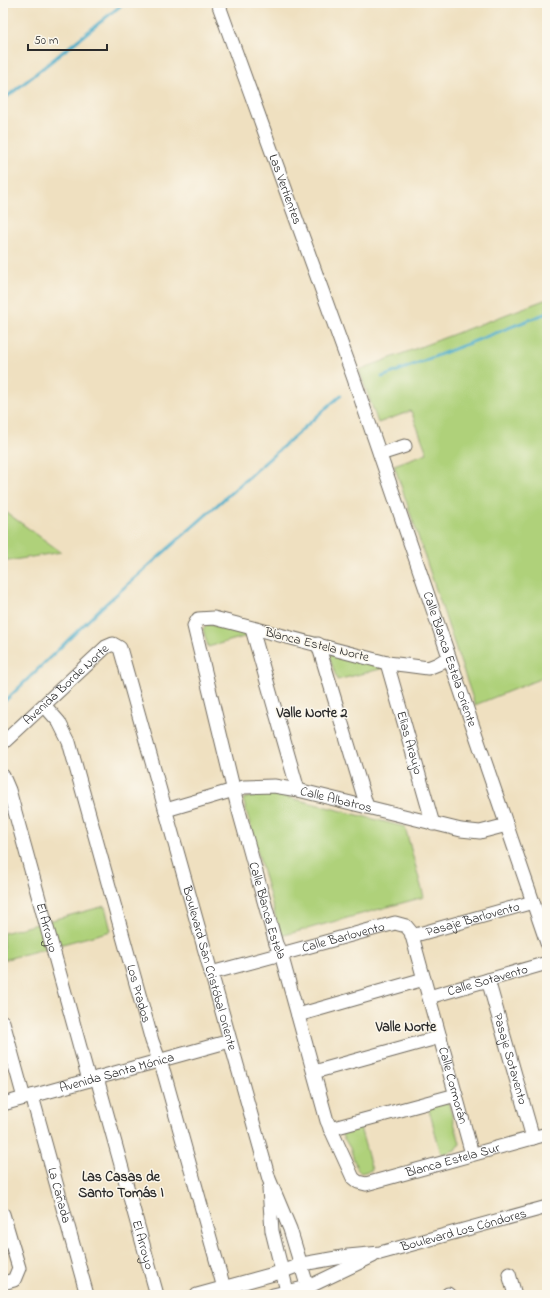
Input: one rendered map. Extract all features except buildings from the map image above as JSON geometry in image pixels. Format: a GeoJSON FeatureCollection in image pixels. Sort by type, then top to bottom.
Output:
{"type":"FeatureCollection","features":[{"type":"Feature","properties":{"kind":"street","name":"Las Vertientes"},"geometry":{"type":"LineString","coordinates":[[218,3],[353,376]]}},
{"type":"Feature","properties":{"kind":"street","name":"Calle Blanca Estela Oriente"},"geometry":{"type":"LineString","coordinates":[[353,376],[547,942]]}},
{"type":"Feature","properties":{"kind":"street"},"geometry":{"type":"LineString","coordinates":[[380,454],[404,446]]}},
{"type":"Feature","properties":{"kind":"street","name":"Blanca Estela Norte"},"geometry":{"type":"LineString","coordinates":[[194,633],[195,622],[202,617],[214,618],[252,629],[387,662],[428,668],[450,657]]}},
{"type":"Feature","properties":{"kind":"street"},"geometry":{"type":"LineString","coordinates":[[252,629],[298,790]]}},
{"type":"Feature","properties":{"kind":"street","name":"Calle Blanca Estela"},"geometry":{"type":"LineString","coordinates":[[194,633],[234,790],[276,944],[281,954],[330,1129],[344,1154],[353,1178],[358,1182]]}},
{"type":"Feature","properties":{"kind":"street","name":"Avenida Borde Norte"},"geometry":{"type":"LineString","coordinates":[[3,744],[103,649],[112,644]]}},
{"type":"Feature","properties":{"kind":"street","name":"Boulevard San Cristóbal Oriente"},"geometry":{"type":"LineString","coordinates":[[112,644],[120,648],[122,652],[269,1179],[290,1229],[302,1264],[309,1291]]}},
{"type":"Feature","properties":{"kind":"street"},"geometry":{"type":"LineString","coordinates":[[318,644],[367,807]]}},
{"type":"Feature","properties":{"kind":"street","name":"Elias Araujo"},"geometry":{"type":"LineString","coordinates":[[387,662],[433,824]]}},
{"type":"Feature","properties":{"kind":"street","name":"Los Prados"},"geometry":{"type":"LineString","coordinates":[[44,705],[59,722],[69,742],[152,1041],[160,1061],[224,1288]]}},
{"type":"Feature","properties":{"kind":"street","name":"El Arroyo"},"geometry":{"type":"LineString","coordinates":[[3,776],[7,785],[157,1295]]}},
{"type":"Feature","properties":{"kind":"street","name":"Calle Albatros"},"geometry":{"type":"LineString","coordinates":[[166,810],[234,790],[256,786],[298,790],[462,830],[480,832],[506,825]]}},
{"type":"Feature","properties":{"kind":"street","name":"Pasaje Barlovento"},"geometry":{"type":"LineString","coordinates":[[409,931],[533,902]]}},
{"type":"Feature","properties":{"kind":"street","name":"Calle Barlovento"},"geometry":{"type":"LineString","coordinates":[[211,973],[395,924],[409,931]]}},
{"type":"Feature","properties":{"kind":"street","name":"Calle Cormorán"},"geometry":{"type":"LineString","coordinates":[[409,931],[424,979],[472,1154]]}},
{"type":"Feature","properties":{"kind":"street","name":"Calle Sotavento"},"geometry":{"type":"LineString","coordinates":[[429,997],[547,963]]}},
{"type":"Feature","properties":{"kind":"street"},"geometry":{"type":"LineString","coordinates":[[298,1014],[424,979]]}},
{"type":"Feature","properties":{"kind":"street","name":"Pasaje Sotavento"},"geometry":{"type":"LineString","coordinates":[[488,980],[533,1138]]}},
{"type":"Feature","properties":{"kind":"street","name":"La Cañada"},"geometry":{"type":"LineString","coordinates":[[3,1022],[28,1097],[87,1295]]}},
{"type":"Feature","properties":{"kind":"street"},"geometry":{"type":"LineString","coordinates":[[314,1072],[440,1037]]}},
{"type":"Feature","properties":{"kind":"street","name":"Avenida Santa Mónica"},"geometry":{"type":"LineString","coordinates":[[3,1104],[230,1041]]}},
{"type":"Feature","properties":{"kind":"street"},"geometry":{"type":"LineString","coordinates":[[330,1129],[456,1094]]}},
{"type":"Feature","properties":{"kind":"street","name":"Blanca Estela Sur"},"geometry":{"type":"LineString","coordinates":[[358,1182],[366,1184],[547,1134]]}},
{"type":"Feature","properties":{"kind":"street"},"geometry":{"type":"LineString","coordinates":[[269,1179],[272,1231],[287,1293]]}},
{"type":"Feature","properties":{"kind":"street","name":"Boulevard Los Cóndores"},"geometry":{"type":"LineString","coordinates":[[197,1295],[281,1272],[302,1264],[380,1253],[547,1207]]}},
{"type":"Feature","properties":{"kind":"street"},"geometry":{"type":"LineString","coordinates":[[3,1214],[19,1268],[14,1280],[3,1283]]}},
{"type":"Feature","properties":{"kind":"street","name":"Boulevard Los Cóndores"},"geometry":{"type":"LineString","coordinates":[[273,1295],[309,1291],[380,1253]]}},
{"type":"Feature","properties":{"kind":"street"},"geometry":{"type":"LineString","coordinates":[[509,1274],[515,1295]]}},
{"type":"Feature","properties":{"kind":"green space"},"geometry":{"type":"Polygon","coordinates":[[[547,299],[547,676],[475,705],[394,465],[427,453],[411,411],[378,423],[359,370],[547,299]]]}},
{"type":"Feature","properties":{"kind":"green space"},"geometry":{"type":"Polygon","coordinates":[[[3,510],[61,552],[14,560],[3,560],[3,510]]]}},
{"type":"Feature","properties":{"kind":"green space"},"geometry":{"type":"Polygon","coordinates":[[[208,624],[251,635],[208,647],[203,629],[208,624]]]}},
{"type":"Feature","properties":{"kind":"green space"},"geometry":{"type":"Polygon","coordinates":[[[328,653],[384,668],[337,680],[328,653]]]}},
{"type":"Feature","properties":{"kind":"green space"},"geometry":{"type":"Polygon","coordinates":[[[267,792],[405,827],[424,897],[281,936],[243,799],[267,792]]]}},
{"type":"Feature","properties":{"kind":"green space"},"geometry":{"type":"Polygon","coordinates":[[[105,906],[111,931],[3,960],[3,933],[105,906]]]}},
{"type":"Feature","properties":{"kind":"green space"},"geometry":{"type":"Polygon","coordinates":[[[448,1102],[460,1143],[455,1150],[441,1154],[428,1106],[448,1102]]]}},
{"type":"Feature","properties":{"kind":"green space"},"geometry":{"type":"Polygon","coordinates":[[[359,1124],[372,1170],[361,1173],[357,1169],[350,1148],[340,1132],[359,1124]]]}},
{"type":"Feature","properties":{"kind":"waterway"},"geometry":{"type":"LineString","coordinates":[[3,100],[124,3]]}},
{"type":"Feature","properties":{"kind":"waterway"},"geometry":{"type":"LineString","coordinates":[[382,377],[547,313]]}},
{"type":"Feature","properties":{"kind":"waterway"},"geometry":{"type":"LineString","coordinates":[[3,703],[100,609],[341,395]]}},
{"type":"Feature","properties":{"kind":"district","name":"Valle Norte 2"},"geometry":{"type":"Point","coordinates":[312,713]}},
{"type":"Feature","properties":{"kind":"district","name":"Valle Norte"},"geometry":{"type":"Point","coordinates":[406,1027]}},
{"type":"Feature","properties":{"kind":"district","name":"Las Casas de Santo Tomás I"},"geometry":{"type":"Point","coordinates":[121,1186]}}]}
